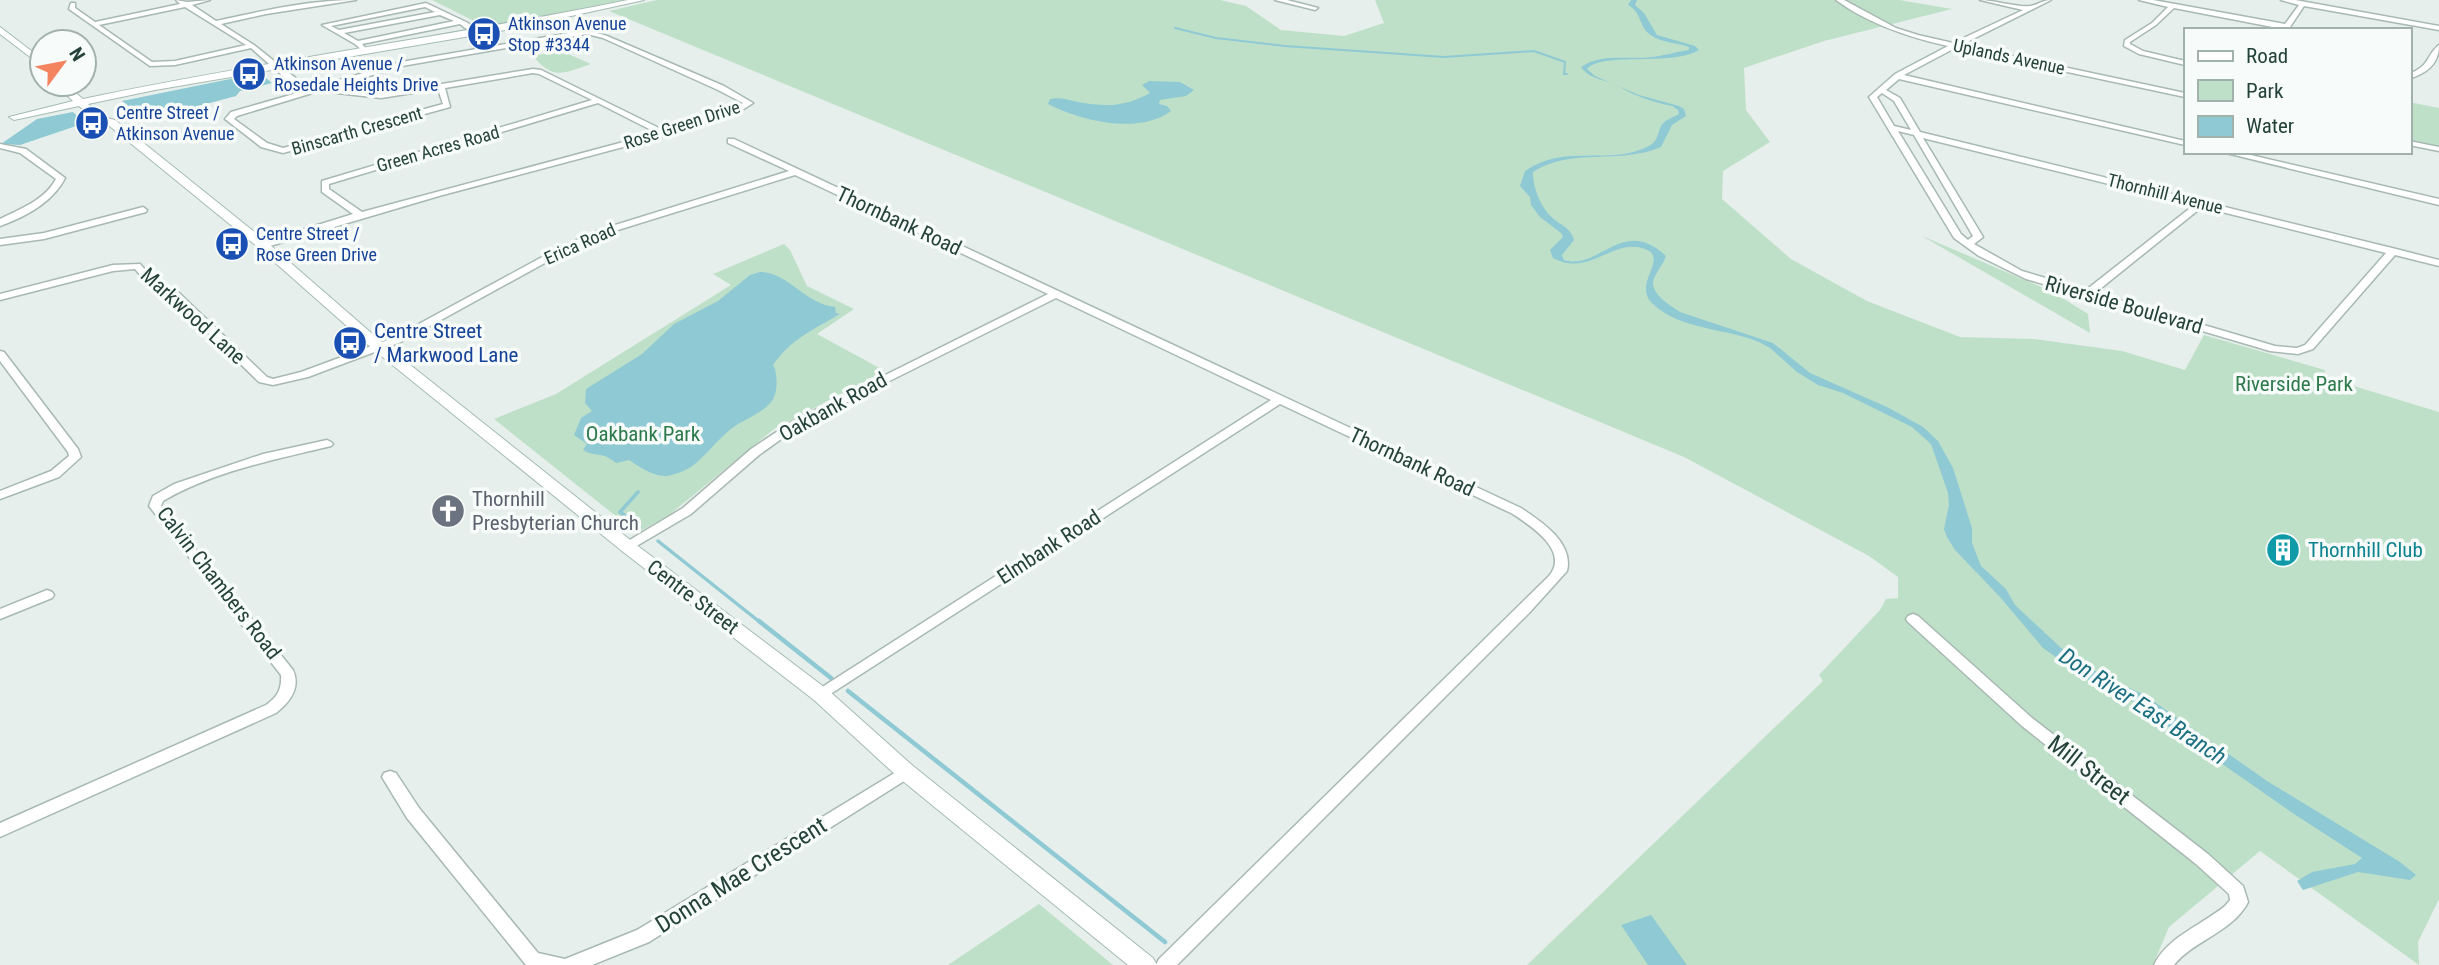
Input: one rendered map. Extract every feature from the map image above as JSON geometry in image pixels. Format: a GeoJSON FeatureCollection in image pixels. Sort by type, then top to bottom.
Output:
{"type":"FeatureCollection","features":[{"type":"Feature","properties":{"kind":"main road"},"geometry":{"type":"LineString","coordinates":[[0,120],[174,84],[475,33],[640,0]]}},
{"type":"Feature","properties":{"kind":"main road"},"geometry":{"type":"LineString","coordinates":[[0,30],[28,52]]}},
{"type":"Feature","properties":{"kind":"main road","name":"Centre Street"},"geometry":{"type":"LineString","coordinates":[[75,98],[99,119],[111,122],[263,245],[379,347],[628,547],[821,695],[906,772],[1145,965]]}},
{"type":"Feature","properties":{"kind":"main road","name":"Centre Street"},"geometry":{"type":"LineString","coordinates":[[96,98],[114,115],[111,122]]}},
{"type":"Feature","properties":{"kind":"street"},"geometry":{"type":"LineString","coordinates":[[93,24],[183,2],[207,0]]}},
{"type":"Feature","properties":{"kind":"street"},"geometry":{"type":"LineString","coordinates":[[215,23],[266,12],[352,0]]}},
{"type":"Feature","properties":{"kind":"street"},"geometry":{"type":"LineString","coordinates":[[1278,0],[1315,8]]}},
{"type":"Feature","properties":{"kind":"street","name":"Uplands Avenue"},"geometry":{"type":"LineString","coordinates":[[1839,0],[1903,33],[2184,95]]}},
{"type":"Feature","properties":{"kind":"street"},"geometry":{"type":"LineString","coordinates":[[1983,0],[2030,9]]}},
{"type":"Feature","properties":{"kind":"street"},"geometry":{"type":"LineString","coordinates":[[1968,244],[1978,237],[1970,220],[1913,131],[1897,100],[1883,91],[1898,76],[1930,57],[2048,0]]}},
{"type":"Feature","properties":{"kind":"street"},"geometry":{"type":"LineString","coordinates":[[2142,0],[2285,28],[2304,3]]}},
{"type":"Feature","properties":{"kind":"street"},"geometry":{"type":"LineString","coordinates":[[2284,0],[2439,28]]}},
{"type":"Feature","properties":{"kind":"street"},"geometry":{"type":"LineString","coordinates":[[183,2],[252,46],[295,82],[320,89],[381,96],[533,71],[541,72],[663,133]]}},
{"type":"Feature","properties":{"kind":"street"},"geometry":{"type":"LineString","coordinates":[[73,4],[72,9],[150,64],[252,46]]}},
{"type":"Feature","properties":{"kind":"street"},"geometry":{"type":"LineString","coordinates":[[325,25],[426,5],[466,24],[475,33]]}},
{"type":"Feature","properties":{"kind":"street"},"geometry":{"type":"LineString","coordinates":[[2172,6],[2166,15],[2127,41],[2126,45],[2141,53],[2184,63]]}},
{"type":"Feature","properties":{"kind":"street"},"geometry":{"type":"LineString","coordinates":[[338,32],[440,13]]}},
{"type":"Feature","properties":{"kind":"street"},"geometry":{"type":"LineString","coordinates":[[315,21],[357,43],[365,51]]}},
{"type":"Feature","properties":{"kind":"street"},"geometry":{"type":"LineString","coordinates":[[357,43],[458,22]]}},
{"type":"Feature","properties":{"kind":"street","name":"Rose Green Drive"},"geometry":{"type":"LineString","coordinates":[[263,245],[360,215],[663,133],[737,110],[748,103],[721,88],[605,37],[587,32],[401,64],[320,89]]}},
{"type":"Feature","properties":{"kind":"street"},"geometry":{"type":"LineString","coordinates":[[2411,76],[2427,69],[2439,47]]}},
{"type":"Feature","properties":{"kind":"street"},"geometry":{"type":"LineString","coordinates":[[2427,69],[2439,72]]}},
{"type":"Feature","properties":{"kind":"street"},"geometry":{"type":"LineString","coordinates":[[1898,76],[2184,143]]}},
{"type":"Feature","properties":{"kind":"street","name":"Binscarth Crescent"},"geometry":{"type":"LineString","coordinates":[[320,89],[234,114],[229,119],[264,145],[283,151],[447,105],[441,87]]}},
{"type":"Feature","properties":{"kind":"street","name":"Riverside Boulevard"},"geometry":{"type":"LineString","coordinates":[[1883,91],[1873,97],[1957,236],[2018,273],[2086,295],[2286,351],[2303,351],[2393,251]]}},
{"type":"Feature","properties":{"kind":"street","name":"Green Acres Road"},"geometry":{"type":"LineString","coordinates":[[360,215],[328,193],[325,183],[598,101]]}},
{"type":"Feature","properties":{"kind":"street","name":"Thornhill Avenue"},"geometry":{"type":"LineString","coordinates":[[1890,127],[2439,263]]}},
{"type":"Feature","properties":{"kind":"street","name":"Thornbank Road"},"geometry":{"type":"LineString","coordinates":[[731,141],[1517,512],[1536,524],[1552,540],[1561,562],[1560,571],[1418,717],[1165,965]]}},
{"type":"Feature","properties":{"kind":"street"},"geometry":{"type":"LineString","coordinates":[[2411,143],[2439,149]]}},
{"type":"Feature","properties":{"kind":"street"},"geometry":{"type":"LineString","coordinates":[[0,146],[23,151],[61,178],[55,188],[45,196],[0,223]]}},
{"type":"Feature","properties":{"kind":"street"},"geometry":{"type":"LineString","coordinates":[[2235,154],[2439,202]]}},
{"type":"Feature","properties":{"kind":"street","name":"Erica Road"},"geometry":{"type":"LineString","coordinates":[[379,347],[560,251],[602,232],[795,172]]}},
{"type":"Feature","properties":{"kind":"street"},"geometry":{"type":"LineString","coordinates":[[2086,295],[2202,203]]}},
{"type":"Feature","properties":{"kind":"street"},"geometry":{"type":"LineString","coordinates":[[0,242],[44,236],[144,210]]}},
{"type":"Feature","properties":{"kind":"street","name":"Markwood Lane"},"geometry":{"type":"LineString","coordinates":[[0,298],[113,268],[133,266],[140,267],[151,282],[173,293],[263,380],[273,382],[304,375],[379,347]]}},
{"type":"Feature","properties":{"kind":"street","name":"Oakbank Road"},"geometry":{"type":"LineString","coordinates":[[628,547],[687,512],[755,452],[797,423],[1056,295]]}},
{"type":"Feature","properties":{"kind":"street"},"geometry":{"type":"LineString","coordinates":[[0,354],[74,452],[75,457],[55,474],[0,495]]}},
{"type":"Feature","properties":{"kind":"street","name":"Elmbank Road"},"geometry":{"type":"LineString","coordinates":[[821,695],[1278,400]]}},
{"type":"Feature","properties":{"kind":"street","name":"Calvin Chambers Road"},"geometry":{"type":"LineString","coordinates":[[0,830],[271,709],[281,702],[290,685],[288,674],[155,506],[157,499],[178,487],[290,450],[327,444]]}},
{"type":"Feature","properties":{"kind":"street"},"geometry":{"type":"LineString","coordinates":[[0,614],[47,595]]}},
{"type":"Feature","properties":{"kind":"street","name":"Mill Street"},"geometry":{"type":"LineString","coordinates":[[1913,619],[2027,722],[2237,891],[2239,902],[2219,923]]}},
{"type":"Feature","properties":{"kind":"street","name":"Donna Mae Crescent"},"geometry":{"type":"LineString","coordinates":[[571,965],[643,936],[906,772]]}},
{"type":"Feature","properties":{"kind":"street"},"geometry":{"type":"LineString","coordinates":[[390,777],[412,813],[521,947],[533,960],[560,965]]}},
{"type":"Feature","properties":{"kind":"street"},"geometry":{"type":"LineString","coordinates":[[2164,965],[2175,949],[2189,938],[2219,923]]}},
{"type":"Feature","properties":{"kind":"green space"},"geometry":{"type":"Polygon","coordinates":[[[432,0],[624,0],[480,28],[478,23],[432,0]]]}},
{"type":"Feature","properties":{"kind":"green space","name":"Riverside Park"},"geometry":{"type":"Polygon","coordinates":[[[657,0],[1220,0],[1246,6],[1281,30],[1344,36],[1384,23],[1375,0],[1899,0],[1952,9],[1824,41],[1744,68],[1746,110],[1770,142],[1723,171],[1722,199],[1791,259],[1867,301],[1960,337],[2034,339],[2122,351],[2185,370],[2204,335],[2325,370],[2324,377],[2439,412],[2439,899],[2418,942],[2419,965],[2260,851],[2169,927],[2153,965],[1527,965],[1823,681],[1819,675],[1880,610],[1886,599],[1898,598],[1898,577],[1869,556],[1684,457],[609,11],[657,0]]]}},
{"type":"Feature","properties":{"kind":"green space"},"geometry":{"type":"Polygon","coordinates":[[[561,51],[591,64],[559,73],[547,69],[533,56],[561,51]]]}},
{"type":"Feature","properties":{"kind":"green space"},"geometry":{"type":"Polygon","coordinates":[[[2411,102],[2439,108],[2439,147],[2411,140],[2411,102]]]}},
{"type":"Feature","properties":{"kind":"green space"},"geometry":{"type":"Polygon","coordinates":[[[1922,236],[2053,292],[2088,314],[2090,333],[1922,236]]]}},
{"type":"Feature","properties":{"kind":"green space","name":"Oakbank Park"},"geometry":{"type":"Polygon","coordinates":[[[784,244],[790,250],[807,286],[854,309],[817,334],[885,371],[774,429],[669,515],[637,533],[494,419],[556,394],[731,285],[713,274],[784,244]]]}},
{"type":"Feature","properties":{"kind":"green space"},"geometry":{"type":"Polygon","coordinates":[[[1039,904],[1113,965],[948,965],[1039,904]]]}},
{"type":"Feature","properties":{"kind":"water"},"geometry":{"type":"Polygon","coordinates":[[[1631,0],[1637,0],[1635,5],[1644,13],[1657,35],[1695,46],[1699,50],[1672,58],[1607,61],[1587,69],[1611,83],[1589,75],[1581,67],[1606,58],[1651,57],[1689,50],[1689,47],[1651,36],[1644,29],[1635,10],[1628,5],[1631,0]]]}},
{"type":"Feature","properties":{"kind":"water"},"geometry":{"type":"Polygon","coordinates":[[[260,73],[272,83],[240,91],[236,96],[146,120],[122,101],[260,73]]]}},
{"type":"Feature","properties":{"kind":"water"},"geometry":{"type":"Polygon","coordinates":[[[1149,81],[1180,82],[1194,90],[1186,96],[1160,100],[1159,104],[1167,106],[1171,111],[1158,118],[1127,124],[1077,116],[1048,104],[1050,99],[1057,98],[1097,105],[1115,105],[1150,93],[1142,85],[1149,81]]]}},
{"type":"Feature","properties":{"kind":"water","name":"Don River East Branch"},"geometry":{"type":"Polygon","coordinates":[[[1618,86],[1679,106],[1684,109],[1686,116],[1672,125],[1661,147],[1629,155],[1563,160],[1533,172],[1542,205],[1550,216],[1573,236],[1574,240],[1562,255],[1564,260],[1589,258],[1624,242],[1637,241],[1650,245],[1666,256],[1653,282],[1659,296],[1672,307],[1773,343],[1810,373],[1889,408],[1923,427],[1938,441],[1953,468],[1972,528],[1972,543],[1981,566],[2006,589],[2015,605],[2060,647],[2081,664],[2146,696],[2267,781],[2400,862],[2416,875],[2410,880],[2358,872],[2303,890],[2297,881],[2312,872],[2355,864],[2362,858],[2132,701],[2090,681],[2043,648],[1955,550],[1947,537],[1944,529],[1949,505],[1948,493],[1931,444],[1912,427],[1843,393],[1818,385],[1759,342],[1690,324],[1664,313],[1647,296],[1647,280],[1654,259],[1652,253],[1645,249],[1622,248],[1578,263],[1566,263],[1553,258],[1550,250],[1563,237],[1540,217],[1531,205],[1530,197],[1520,186],[1525,171],[1556,158],[1618,155],[1647,147],[1655,141],[1662,124],[1679,114],[1672,106],[1645,99],[1618,86]]]}},
{"type":"Feature","properties":{"kind":"water"},"geometry":{"type":"Polygon","coordinates":[[[73,112],[85,123],[20,145],[1,144],[37,119],[73,112]]]}},
{"type":"Feature","properties":{"kind":"water"},"geometry":{"type":"Polygon","coordinates":[[[760,272],[780,277],[824,305],[835,307],[836,313],[840,314],[803,336],[780,356],[773,365],[776,388],[768,406],[731,429],[693,465],[670,475],[661,476],[629,460],[616,463],[583,450],[587,444],[574,435],[581,418],[592,411],[585,403],[586,389],[642,354],[674,324],[718,301],[750,275],[760,272]]]}},
{"type":"Feature","properties":{"kind":"water"},"geometry":{"type":"Polygon","coordinates":[[[1651,915],[1687,965],[1648,965],[1621,925],[1651,915]]]}},
{"type":"Feature","properties":{"kind":"waterway"},"geometry":{"type":"LineString","coordinates":[[1175,28],[1216,38],[1285,46],[1444,57],[1534,51],[1565,62],[1564,74],[1567,74]]}},
{"type":"Feature","properties":{"kind":"waterway"},"geometry":{"type":"LineString","coordinates":[[638,492],[620,512],[640,527]]}},
{"type":"Feature","properties":{"kind":"waterway"},"geometry":{"type":"LineString","coordinates":[[658,541],[761,623]]}},
{"type":"Feature","properties":{"kind":"waterway"},"geometry":{"type":"LineString","coordinates":[[759,621],[831,678]]}},
{"type":"Feature","properties":{"kind":"waterway"},"geometry":{"type":"LineString","coordinates":[[848,691],[1165,942]]}},
{"type":"Feature","properties":{"kind":"place","name":"Atkinson Avenue Stop #3344"},"geometry":{"type":"Point","coordinates":[484,34]}},
{"type":"Feature","properties":{"kind":"place","name":"Atkinson Avenue / Rosedale Heights Drive"},"geometry":{"type":"Point","coordinates":[249,74]}},
{"type":"Feature","properties":{"kind":"place","name":"Centre Street / Atkinson Avenue"},"geometry":{"type":"Point","coordinates":[92,123]}},
{"type":"Feature","properties":{"kind":"place","name":"Centre Street / Rose Green Drive"},"geometry":{"type":"Point","coordinates":[232,244]}},
{"type":"Feature","properties":{"kind":"place","name":"Centre Street / Markwood Lane"},"geometry":{"type":"Point","coordinates":[350,343]}},
{"type":"Feature","properties":{"kind":"place","name":"Thornhill Presbyterian Church"},"geometry":{"type":"Point","coordinates":[448,511]}},
{"type":"Feature","properties":{"kind":"place","name":"Thornhill Club"},"geometry":{"type":"Point","coordinates":[2283,550]}}]}
